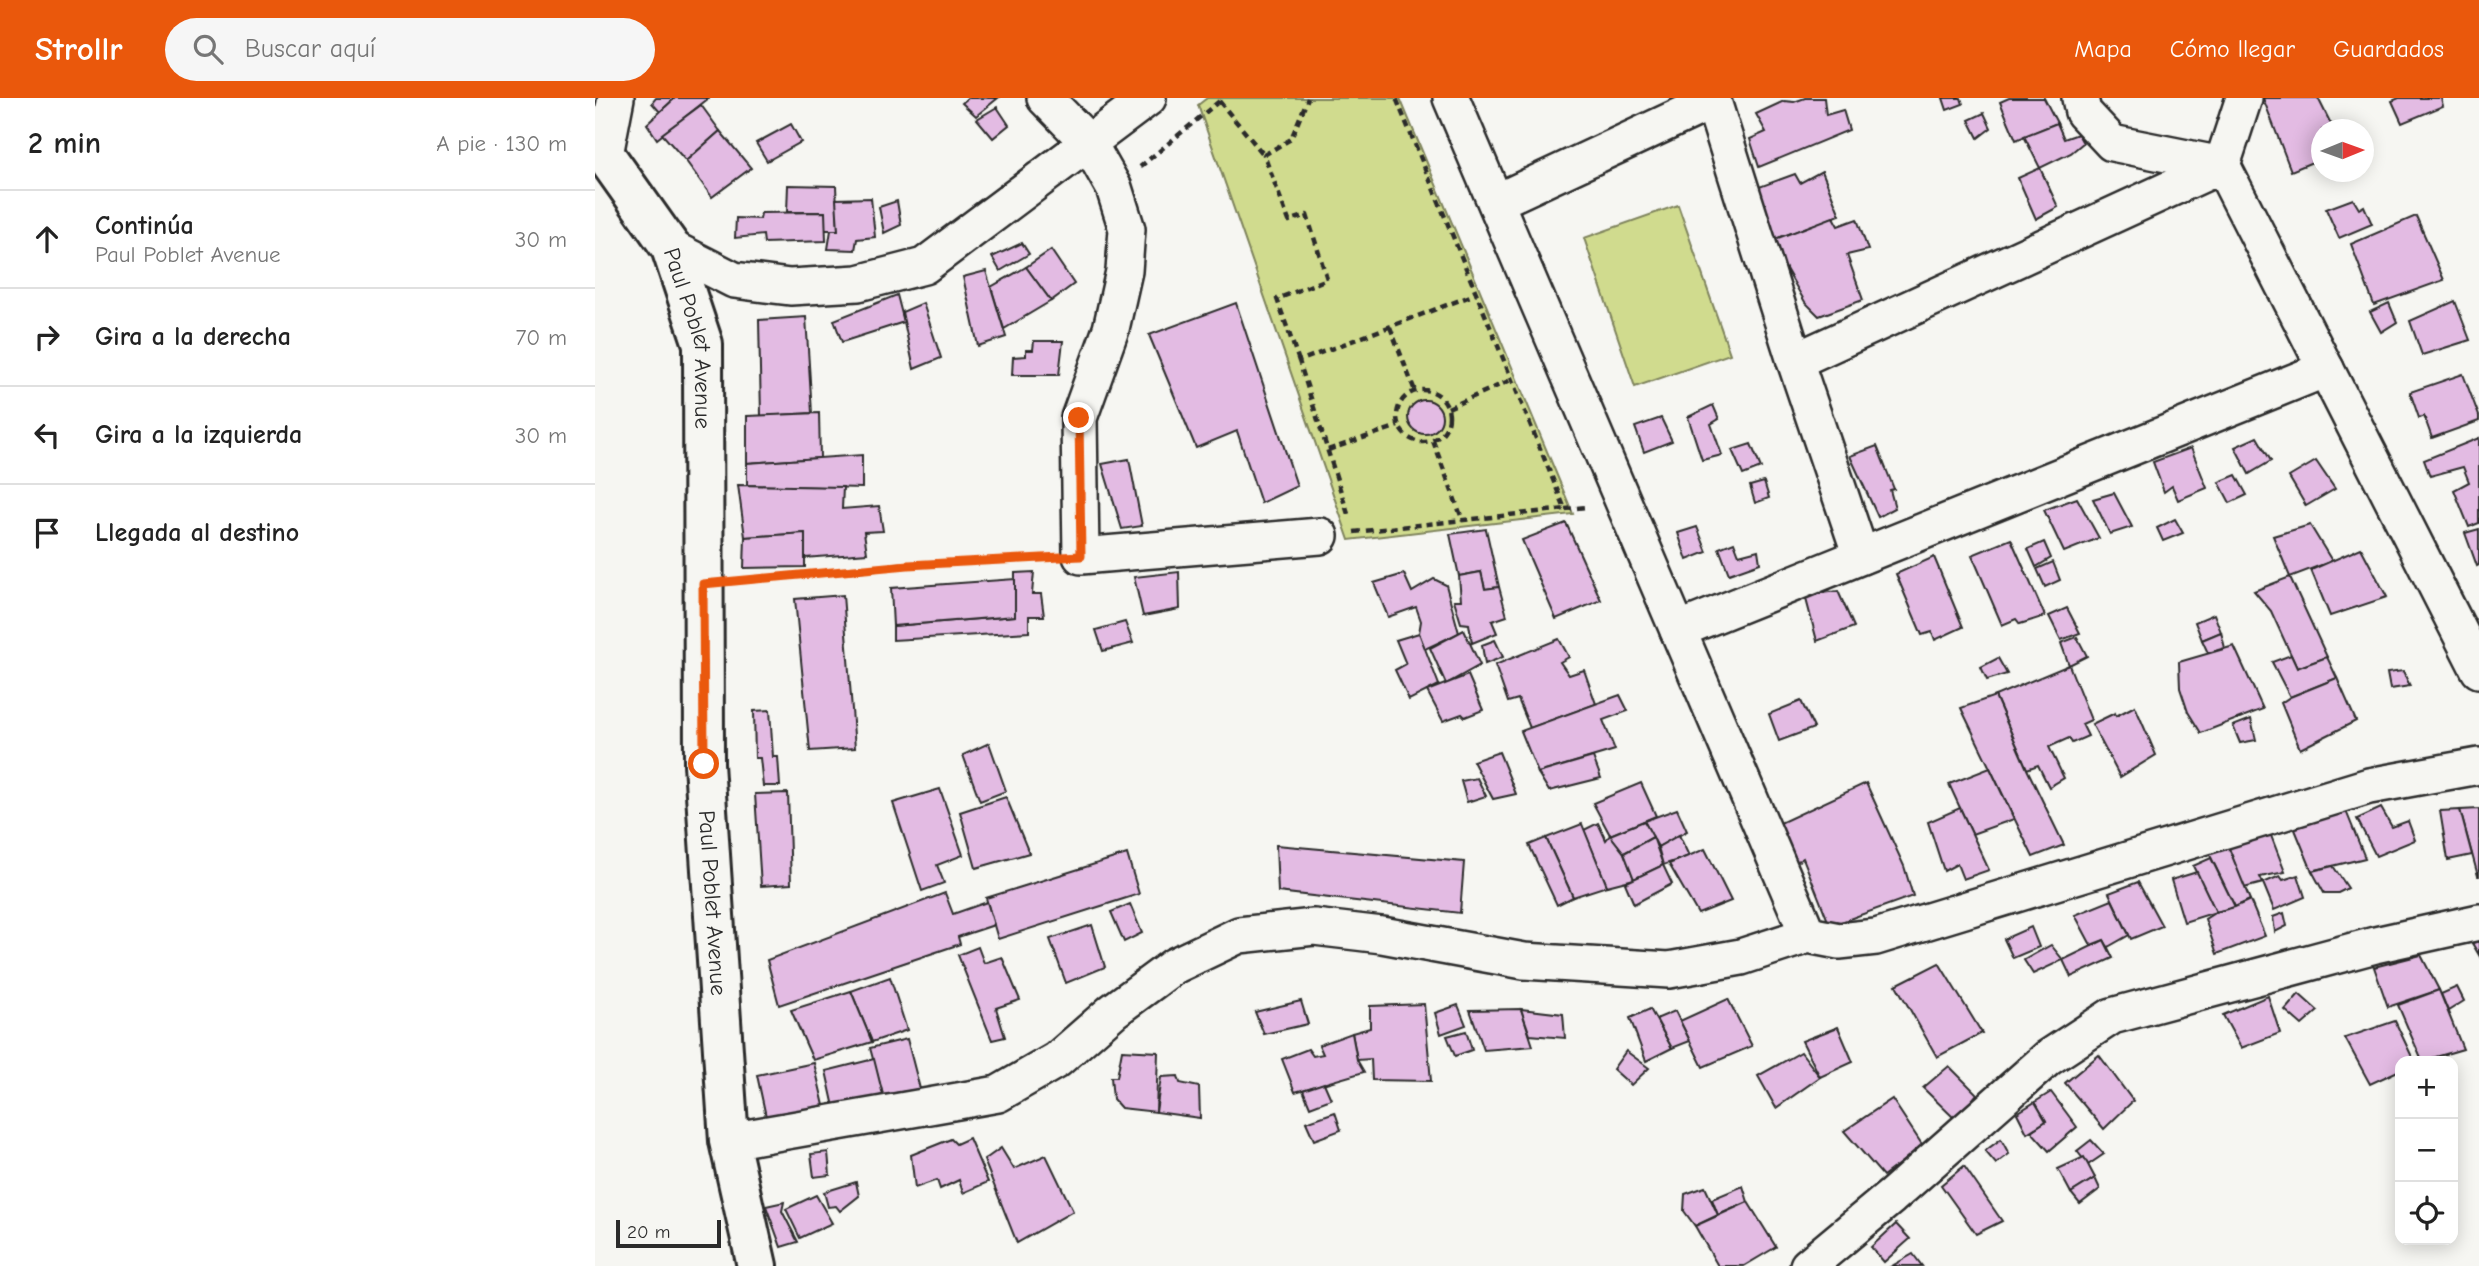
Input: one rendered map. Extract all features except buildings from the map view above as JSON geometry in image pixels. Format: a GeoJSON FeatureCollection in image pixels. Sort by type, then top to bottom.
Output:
{"type":"FeatureCollection","features":[{"type":"Feature","properties":{"kind":"main road","name":"Paul Poblet Avenue"},"geometry":{"type":"LineString","coordinates":[[600,152],[671,248],[703,344],[704,764],[729,1141],[757,1266]]}},
{"type":"Feature","properties":{"kind":"street"},"geometry":{"type":"LineString","coordinates":[[600,152],[615,98]]}},
{"type":"Feature","properties":{"kind":"street"},"geometry":{"type":"LineString","coordinates":[[1045,98],[1089,142],[1114,188],[1127,229],[1124,271],[1111,329],[1079,418],[1081,556],[1320,536]]}},
{"type":"Feature","properties":{"kind":"street"},"geometry":{"type":"LineString","coordinates":[[671,248],[734,280],[790,288],[858,283],[924,266],[1147,98]]}},
{"type":"Feature","properties":{"kind":"street"},"geometry":{"type":"LineString","coordinates":[[1451,98],[1808,935]]}},
{"type":"Feature","properties":{"kind":"street"},"geometry":{"type":"LineString","coordinates":[[2080,98],[2083,112],[2112,143],[2222,165]]}},
{"type":"Feature","properties":{"kind":"street"},"geometry":{"type":"LineString","coordinates":[[2243,98],[2222,165],[2479,670]]}},
{"type":"Feature","properties":{"kind":"street"},"geometry":{"type":"LineString","coordinates":[[1496,202],[1713,100],[1795,361],[1861,556]]}},
{"type":"Feature","properties":{"kind":"street"},"geometry":{"type":"LineString","coordinates":[[1795,361],[2222,165]]}},
{"type":"Feature","properties":{"kind":"street"},"geometry":{"type":"LineString","coordinates":[[1678,630],[2326,369]]}},
{"type":"Feature","properties":{"kind":"street"},"geometry":{"type":"LineString","coordinates":[[729,1141],[998,1094],[1057,1060],[1113,1011],[1174,966],[1239,935],[1314,927],[1383,935],[1524,961],[1669,970],[1741,957],[1808,935],[1839,941],[1876,937],[2369,786],[2479,766]]}},
{"type":"Feature","properties":{"kind":"street"},"geometry":{"type":"LineString","coordinates":[[1808,1266],[1891,1198],[2048,1058],[2112,1016],[2375,945],[2479,922]]}},
{"type":"Feature","properties":{"kind":"path"},"geometry":{"type":"LineString","coordinates":[[1264,155],[1291,139],[1308,98]]}},
{"type":"Feature","properties":{"kind":"path"},"geometry":{"type":"LineString","coordinates":[[1114,188],[1221,99],[1264,155],[1289,220],[1307,215],[1328,279],[1277,299],[1355,533],[1565,509],[1396,98]]}},
{"type":"Feature","properties":{"kind":"path"},"geometry":{"type":"LineString","coordinates":[[1299,361],[1476,294]]}},
{"type":"Feature","properties":{"kind":"path"},"geometry":{"type":"LineString","coordinates":[[1390,327],[1415,391]]}},
{"type":"Feature","properties":{"kind":"path"},"geometry":{"type":"LineString","coordinates":[[1448,408],[1511,380]]}},
{"type":"Feature","properties":{"kind":"path"},"geometry":{"type":"LineString","coordinates":[[1415,391],[1433,391],[1448,408],[1449,421],[1446,429],[1433,441],[1416,442],[1402,433],[1398,426],[1398,409],[1402,401],[1415,391]]}},
{"type":"Feature","properties":{"kind":"path"},"geometry":{"type":"LineString","coordinates":[[1328,450],[1398,426]]}},
{"type":"Feature","properties":{"kind":"path"},"geometry":{"type":"LineString","coordinates":[[1433,441],[1463,521]]}},
{"type":"Feature","properties":{"kind":"path"},"geometry":{"type":"LineString","coordinates":[[703,584],[908,565],[1081,556]]}},
{"type":"Feature","properties":{"kind":"green space"},"geometry":{"type":"Polygon","coordinates":[[[1207,98],[1400,98],[1573,514],[1349,540],[1198,105],[1207,98]]]}},
{"type":"Feature","properties":{"kind":"green space"},"geometry":{"type":"Polygon","coordinates":[[[1678,205],[1730,354],[1635,387],[1584,238],[1678,205]]]}},
{"type":"Feature","properties":{"kind":"route"},"geometry":{"type":"LineString","coordinates":[[704,764],[703,584],[908,565],[1081,556],[1079,418]]}}]}
